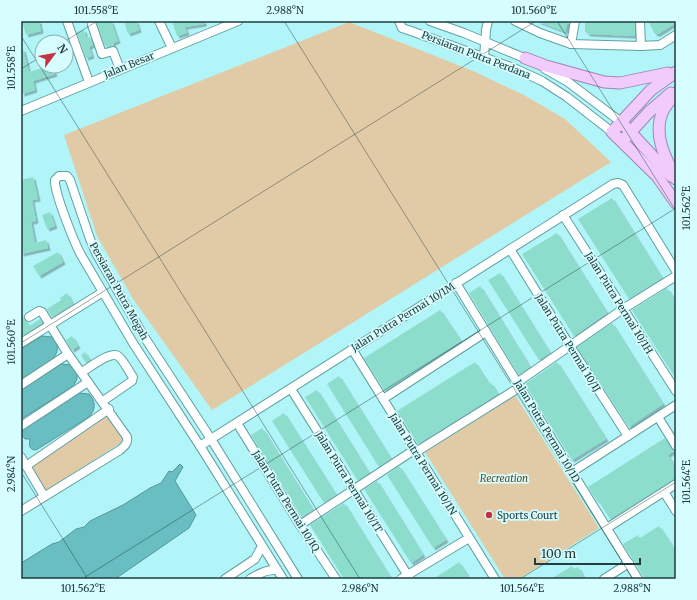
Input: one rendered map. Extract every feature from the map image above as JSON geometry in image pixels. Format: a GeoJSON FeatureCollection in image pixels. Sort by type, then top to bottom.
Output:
{"type":"FeatureCollection","features":[{"type":"Feature","properties":{"kind":"main road"},"geometry":{"type":"LineString","coordinates":[[525,58],[546,66],[604,82],[620,83],[676,72]]}},
{"type":"Feature","properties":{"kind":"main road"},"geometry":{"type":"LineString","coordinates":[[612,132],[651,90],[676,72]]}},
{"type":"Feature","properties":{"kind":"main road"},"geometry":{"type":"LineString","coordinates":[[622,141],[649,112],[676,91]]}},
{"type":"Feature","properties":{"kind":"main road"},"geometry":{"type":"LineString","coordinates":[[676,91],[662,113],[659,124],[661,145],[676,181]]}},
{"type":"Feature","properties":{"kind":"main road","name":"Persiaran Putra Perdana"},"geometry":{"type":"LineString","coordinates":[[621,122],[676,181]]}},
{"type":"Feature","properties":{"kind":"main road","name":"Persiaran Putra Perdana"},"geometry":{"type":"LineString","coordinates":[[612,132],[657,176],[676,204]]}},
{"type":"Feature","properties":{"kind":"street"},"geometry":{"type":"LineString","coordinates":[[67,21],[89,82]]}},
{"type":"Feature","properties":{"kind":"street"},"geometry":{"type":"LineString","coordinates":[[159,21],[172,48]]}},
{"type":"Feature","properties":{"kind":"street","name":"Jalan Besar"},"geometry":{"type":"LineString","coordinates":[[22,108],[172,48],[226,23],[238,21]]}},
{"type":"Feature","properties":{"kind":"street","name":"Persiaran Putra Perdana"},"geometry":{"type":"LineString","coordinates":[[399,21],[402,28],[516,69],[542,81],[567,97],[612,132]]}},
{"type":"Feature","properties":{"kind":"street","name":"Persiaran Putra Perdana"},"geometry":{"type":"LineString","coordinates":[[430,21],[525,58],[568,82],[621,122]]}},
{"type":"Feature","properties":{"kind":"street"},"geometry":{"type":"LineString","coordinates":[[484,58],[488,21]]}},
{"type":"Feature","properties":{"kind":"street"},"geometry":{"type":"LineString","coordinates":[[515,21],[571,44],[641,46],[660,45],[676,35]]}},
{"type":"Feature","properties":{"kind":"street"},"geometry":{"type":"LineString","coordinates":[[571,44],[575,21]]}},
{"type":"Feature","properties":{"kind":"street"},"geometry":{"type":"LineString","coordinates":[[640,21],[641,46]]}},
{"type":"Feature","properties":{"kind":"street"},"geometry":{"type":"LineString","coordinates":[[92,25],[102,54],[113,51],[120,69]]}},
{"type":"Feature","properties":{"kind":"street","name":"Persiaran Putra Megah"},"geometry":{"type":"LineString","coordinates":[[283,579],[133,342],[75,242],[55,184],[59,176],[67,176],[70,180],[90,239],[100,261],[143,335],[211,439],[298,579]]}},
{"type":"Feature","properties":{"kind":"street","name":"Jalan Putra Permai 10/1M"},"geometry":{"type":"LineString","coordinates":[[200,446],[607,187],[618,183],[623,184],[676,271]]}},
{"type":"Feature","properties":{"kind":"street","name":"Jalan Putra Permai 10/1H"},"geometry":{"type":"LineString","coordinates":[[563,215],[676,391]]}},
{"type":"Feature","properties":{"kind":"street","name":"Jalan Putra Permai 10/1J"},"geometry":{"type":"LineString","coordinates":[[510,249],[628,436]]}},
{"type":"Feature","properties":{"kind":"street"},"geometry":{"type":"LineString","coordinates":[[300,525],[354,489],[519,385],[570,346],[623,309],[676,276]]}},
{"type":"Feature","properties":{"kind":"street","name":"Jalan Putra Permai 10/1D"},"geometry":{"type":"LineString","coordinates":[[456,283],[638,579]]}},
{"type":"Feature","properties":{"kind":"street"},"geometry":{"type":"LineString","coordinates":[[21,343],[103,292]]}},
{"type":"Feature","properties":{"kind":"street"},"geometry":{"type":"LineString","coordinates":[[21,511],[120,450],[128,441],[127,436],[109,409],[68,354],[53,330],[51,324],[42,312],[39,311],[29,317]]}},
{"type":"Feature","properties":{"kind":"street"},"geometry":{"type":"LineString","coordinates":[[382,399],[486,332]]}},
{"type":"Feature","properties":{"kind":"street","name":"Jalan Putra Permai 10/1N"},"geometry":{"type":"LineString","coordinates":[[352,350],[495,579]]}},
{"type":"Feature","properties":{"kind":"street"},"geometry":{"type":"LineString","coordinates":[[21,385],[68,354]]}},
{"type":"Feature","properties":{"kind":"street"},"geometry":{"type":"LineString","coordinates":[[82,372],[108,356],[119,356],[133,377],[132,381],[103,401]]}},
{"type":"Feature","properties":{"kind":"street"},"geometry":{"type":"LineString","coordinates":[[21,426],[88,382]]}},
{"type":"Feature","properties":{"kind":"street","name":"Jalan Putra Permai 10/1T"},"geometry":{"type":"LineString","coordinates":[[290,389],[354,489],[406,578]]}},
{"type":"Feature","properties":{"kind":"street"},"geometry":{"type":"LineString","coordinates":[[572,472],[676,405]]}},
{"type":"Feature","properties":{"kind":"street"},"geometry":{"type":"LineString","coordinates":[[26,466],[109,409]]}},
{"type":"Feature","properties":{"kind":"street"},"geometry":{"type":"LineString","coordinates":[[658,417],[676,446]]}},
{"type":"Feature","properties":{"kind":"street","name":"Jalan Putra Permai 10/1Q"},"geometry":{"type":"LineString","coordinates":[[237,423],[300,525],[336,579]]}},
{"type":"Feature","properties":{"kind":"street"},"geometry":{"type":"LineString","coordinates":[[21,457],[44,496]]}},
{"type":"Feature","properties":{"kind":"street"},"geometry":{"type":"LineString","coordinates":[[607,528],[676,484]]}},
{"type":"Feature","properties":{"kind":"street"},"geometry":{"type":"LineString","coordinates":[[664,492],[676,511]]}},
{"type":"Feature","properties":{"kind":"street"},"geometry":{"type":"LineString","coordinates":[[406,578],[469,538]]}},
{"type":"Feature","properties":{"kind":"street"},"geometry":{"type":"LineString","coordinates":[[225,579],[255,559],[262,546]]}},
{"type":"Feature","properties":{"kind":"street"},"geometry":{"type":"LineString","coordinates":[[604,579],[629,563]]}},
{"type":"Feature","properties":{"kind":"street"},"geometry":{"type":"LineString","coordinates":[[250,579],[262,575],[270,569],[277,570]]}},
{"type":"Feature","properties":{"kind":"street"},"geometry":{"type":"LineString","coordinates":[[239,570],[244,579]]}},
{"type":"Feature","properties":{"kind":"green space"},"geometry":{"type":"Polygon","coordinates":[[[349,22],[473,71],[524,95],[565,119],[611,162],[212,410],[133,299],[97,236],[64,135],[349,22]]]}},
{"type":"Feature","properties":{"kind":"green space","name":"Recreation"},"geometry":{"type":"Polygon","coordinates":[[[515,395],[599,528],[519,579],[505,579],[425,452],[515,395]]]}},
{"type":"Feature","properties":{"kind":"green space"},"geometry":{"type":"Polygon","coordinates":[[[108,413],[125,440],[44,492],[29,466],[108,413]]]}},
{"type":"Feature","properties":{"kind":"water"},"geometry":{"type":"Polygon","coordinates":[[[42,336],[52,337],[57,344],[57,351],[49,362],[21,379],[21,349],[42,336]]]}},
{"type":"Feature","properties":{"kind":"water"},"geometry":{"type":"Polygon","coordinates":[[[61,364],[71,365],[77,373],[77,379],[72,387],[21,419],[21,390],[61,364]]]}},
{"type":"Feature","properties":{"kind":"water"},"geometry":{"type":"Polygon","coordinates":[[[79,393],[89,394],[93,400],[94,408],[89,417],[36,450],[31,448],[30,439],[25,439],[21,434],[24,428],[79,393]]]}},
{"type":"Feature","properties":{"kind":"water"},"geometry":{"type":"Polygon","coordinates":[[[180,464],[183,467],[175,481],[196,515],[189,528],[115,579],[21,579],[21,563],[52,544],[59,542],[76,529],[84,527],[90,521],[123,505],[161,483],[169,471],[172,472],[180,464]]]}},
{"type":"Feature","properties":{"kind":"building"},"geometry":{"type":"Polygon","coordinates":[[[22,21],[39,21],[41,31],[26,35],[22,21]]]}},
{"type":"Feature","properties":{"kind":"building"},"geometry":{"type":"Polygon","coordinates":[[[96,21],[111,21],[118,41],[113,43],[114,46],[105,46],[96,21]]]}},
{"type":"Feature","properties":{"kind":"building"},"geometry":{"type":"Polygon","coordinates":[[[124,21],[136,21],[139,30],[128,34],[124,21]]]}},
{"type":"Feature","properties":{"kind":"building"},"geometry":{"type":"Polygon","coordinates":[[[172,21],[204,21],[204,24],[185,27],[187,33],[177,36],[172,21]]]}},
{"type":"Feature","properties":{"kind":"building"},"geometry":{"type":"Polygon","coordinates":[[[537,21],[568,21],[565,32],[537,21]]]}},
{"type":"Feature","properties":{"kind":"building"},"geometry":{"type":"Polygon","coordinates":[[[585,21],[635,21],[635,35],[588,34],[585,31],[585,21]]]}},
{"type":"Feature","properties":{"kind":"building"},"geometry":{"type":"Polygon","coordinates":[[[648,21],[676,21],[676,23],[658,34],[655,34],[648,21]]]}},
{"type":"Feature","properties":{"kind":"building"},"geometry":{"type":"Polygon","coordinates":[[[84,30],[86,38],[90,37],[93,45],[89,47],[92,56],[86,58],[77,32],[84,30]]]}},
{"type":"Feature","properties":{"kind":"building"},"geometry":{"type":"Polygon","coordinates":[[[23,49],[29,72],[34,70],[34,74],[55,74],[33,81],[35,90],[22,94],[21,88],[21,50],[23,49]]]}},
{"type":"Feature","properties":{"kind":"building"},"geometry":{"type":"Polygon","coordinates":[[[33,177],[38,199],[32,200],[36,221],[31,222],[35,243],[46,240],[48,248],[21,254],[21,180],[33,177]]]}},
{"type":"Feature","properties":{"kind":"building"},"geometry":{"type":"Polygon","coordinates":[[[612,198],[662,278],[629,299],[578,219],[612,198]]]}},
{"type":"Feature","properties":{"kind":"building"},"geometry":{"type":"Polygon","coordinates":[[[50,212],[55,226],[47,229],[42,215],[50,212]]]}},
{"type":"Feature","properties":{"kind":"building"},"geometry":{"type":"Polygon","coordinates":[[[557,233],[607,313],[574,336],[522,254],[557,233]]]}},
{"type":"Feature","properties":{"kind":"building"},"geometry":{"type":"Polygon","coordinates":[[[58,252],[63,262],[39,276],[33,266],[58,252]]]}},
{"type":"Feature","properties":{"kind":"building"},"geometry":{"type":"Polygon","coordinates":[[[500,273],[550,353],[539,360],[488,280],[500,273]]]}},
{"type":"Feature","properties":{"kind":"building"},"geometry":{"type":"Polygon","coordinates":[[[480,286],[530,367],[519,375],[469,293],[480,286]]]}},
{"type":"Feature","properties":{"kind":"building"},"geometry":{"type":"Polygon","coordinates":[[[667,288],[676,303],[676,379],[632,310],[667,288]]]}},
{"type":"Feature","properties":{"kind":"building"},"geometry":{"type":"Polygon","coordinates":[[[67,293],[73,304],[52,317],[47,309],[61,300],[60,298],[67,293]]]}},
{"type":"Feature","properties":{"kind":"building"},"geometry":{"type":"Polygon","coordinates":[[[440,310],[461,341],[385,391],[364,358],[440,310]]]}},
{"type":"Feature","properties":{"kind":"building"},"geometry":{"type":"Polygon","coordinates":[[[21,313],[29,326],[40,319],[42,323],[21,337],[21,313]]]}},
{"type":"Feature","properties":{"kind":"building"},"geometry":{"type":"Polygon","coordinates":[[[612,323],[663,404],[629,427],[577,347],[612,323]]]}},
{"type":"Feature","properties":{"kind":"building"},"geometry":{"type":"Polygon","coordinates":[[[72,336],[78,346],[72,350],[66,340],[72,336]]]}},
{"type":"Feature","properties":{"kind":"building"},"geometry":{"type":"Polygon","coordinates":[[[85,352],[90,360],[86,363],[81,355],[85,352]]]}},
{"type":"Feature","properties":{"kind":"building"},"geometry":{"type":"Polygon","coordinates":[[[475,362],[489,384],[491,383],[498,394],[418,444],[397,411],[475,362]]]}},
{"type":"Feature","properties":{"kind":"building"},"geometry":{"type":"Polygon","coordinates":[[[557,362],[606,439],[572,460],[525,384],[557,362]]]}},
{"type":"Feature","properties":{"kind":"building"},"geometry":{"type":"Polygon","coordinates":[[[339,376],[391,459],[379,467],[327,384],[339,376]]]}},
{"type":"Feature","properties":{"kind":"building"},"geometry":{"type":"Polygon","coordinates":[[[317,390],[369,473],[358,481],[305,397],[317,390]]]}},
{"type":"Feature","properties":{"kind":"building"},"geometry":{"type":"Polygon","coordinates":[[[284,413],[336,495],[324,503],[272,421],[284,413]]]}},
{"type":"Feature","properties":{"kind":"building"},"geometry":{"type":"Polygon","coordinates":[[[262,428],[313,510],[302,517],[251,435],[262,428]]]}},
{"type":"Feature","properties":{"kind":"building"},"geometry":{"type":"Polygon","coordinates":[[[665,438],[671,449],[674,451],[668,455],[676,469],[676,479],[610,519],[588,487],[665,438]]]}},
{"type":"Feature","properties":{"kind":"building"},"geometry":{"type":"Polygon","coordinates":[[[399,466],[446,540],[433,548],[387,475],[399,466]]]}},
{"type":"Feature","properties":{"kind":"building"},"geometry":{"type":"Polygon","coordinates":[[[377,481],[423,555],[411,563],[364,489],[377,481]]]}},
{"type":"Feature","properties":{"kind":"building"},"geometry":{"type":"Polygon","coordinates":[[[344,503],[390,577],[387,579],[344,579],[310,525],[344,503]]]}},
{"type":"Feature","properties":{"kind":"building"},"geometry":{"type":"Polygon","coordinates":[[[659,526],[676,552],[676,579],[645,579],[623,544],[638,535],[640,538],[659,526]]]}},
{"type":"Feature","properties":{"kind":"building"},"geometry":{"type":"Polygon","coordinates":[[[459,562],[470,579],[433,579],[446,571],[459,562]]]}},
{"type":"Feature","properties":{"kind":"building"},"geometry":{"type":"Polygon","coordinates":[[[572,566],[574,569],[578,567],[585,579],[551,579],[572,566]]]}},
{"type":"Feature","properties":{"kind":"place","name":"Sports Court"},"geometry":{"type":"Point","coordinates":[489,515]}}]}
